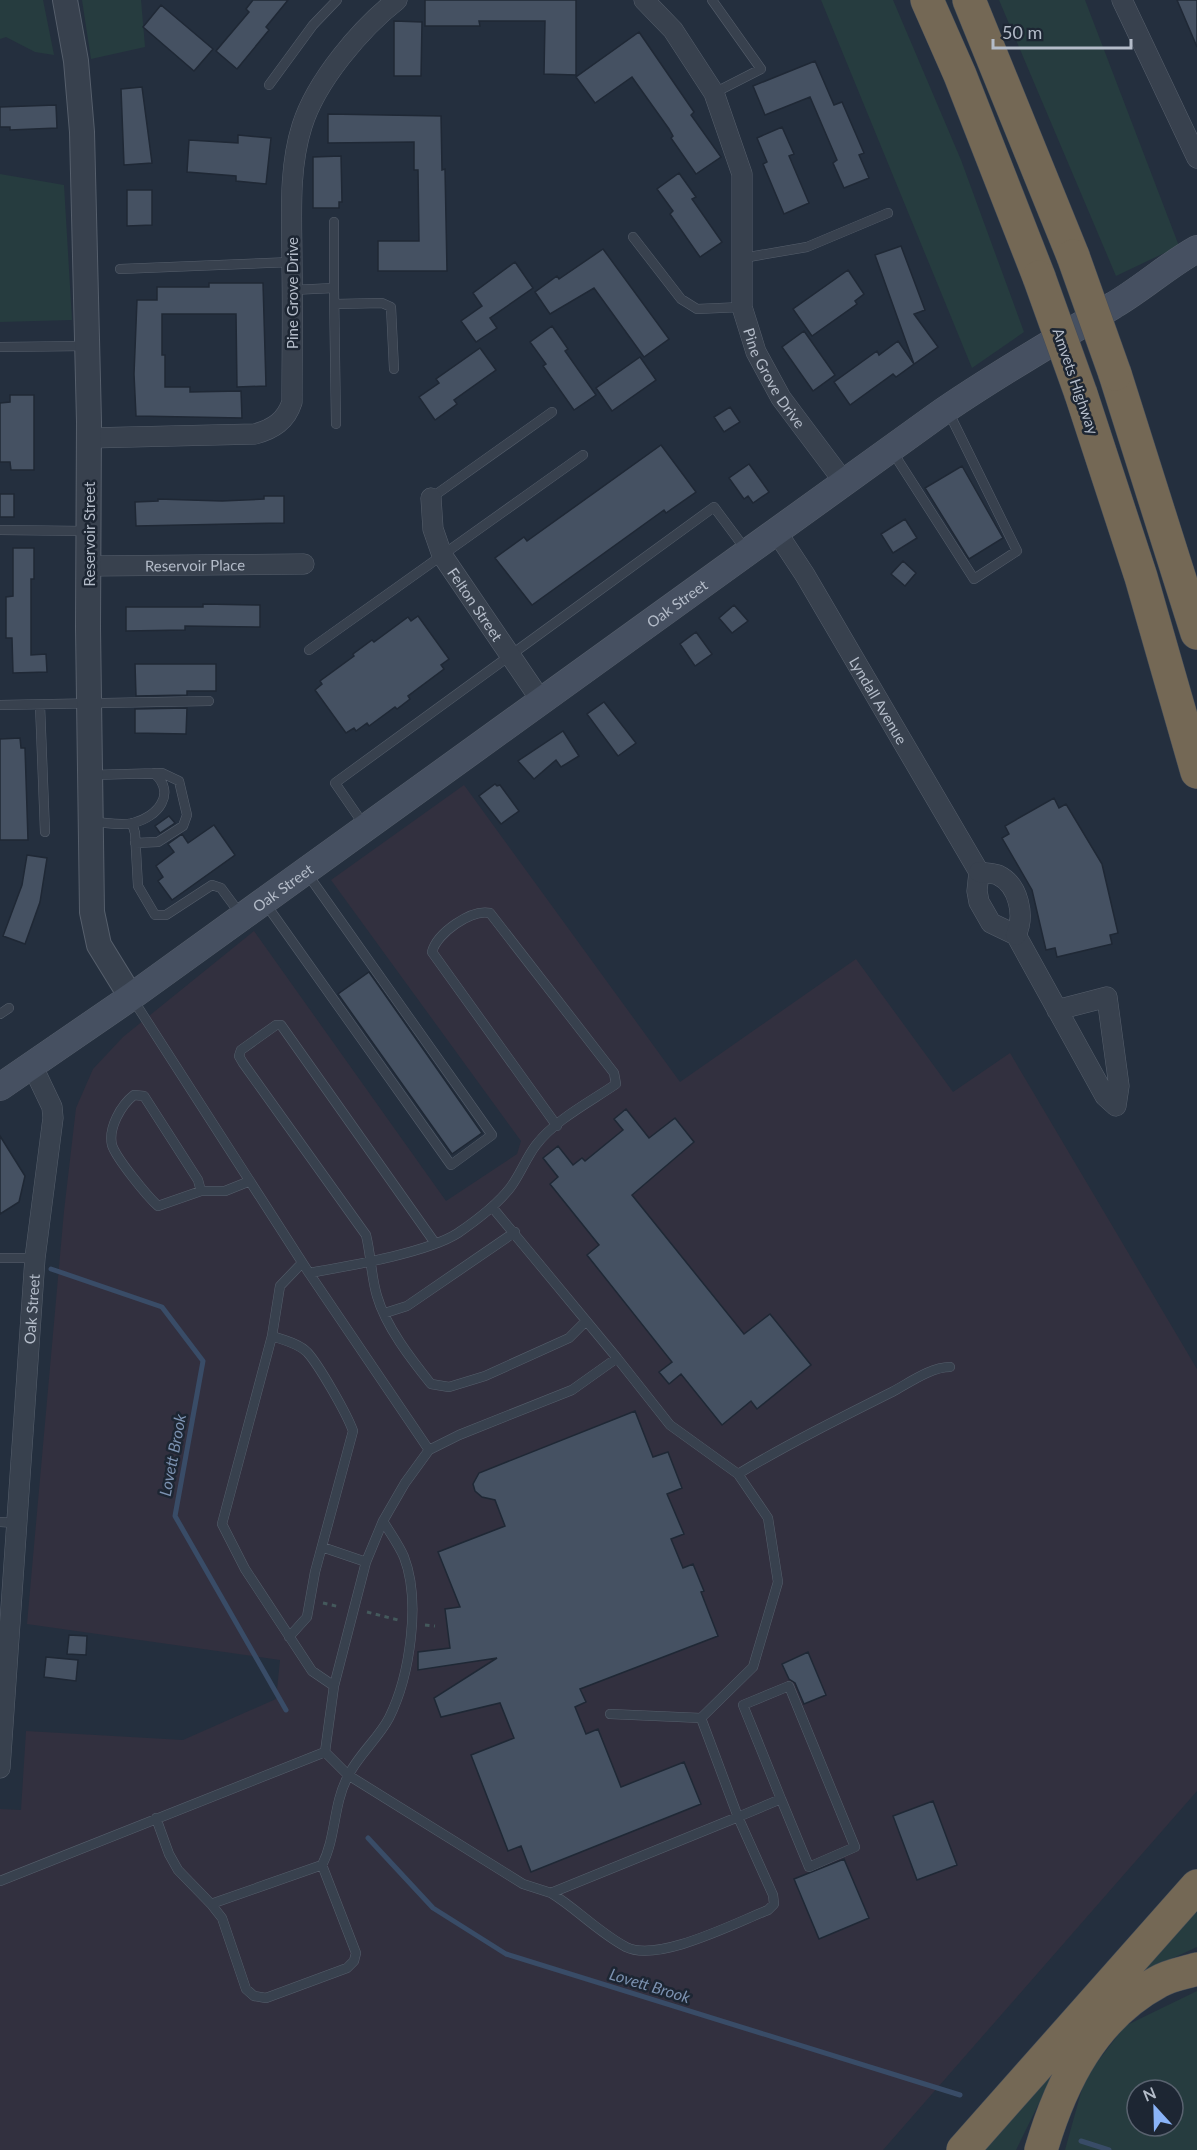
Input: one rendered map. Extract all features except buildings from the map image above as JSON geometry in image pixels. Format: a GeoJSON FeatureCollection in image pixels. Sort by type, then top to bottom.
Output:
{"type":"FeatureCollection","features":[{"type":"Feature","properties":{"kind":"highway","name":"Amvets Highway"},"geometry":{"type":"LineString","coordinates":[[927,0],[964,86],[1039,277],[1081,394],[1141,577],[1197,772]]}},
{"type":"Feature","properties":{"kind":"highway"},"geometry":{"type":"LineString","coordinates":[[969,0],[1073,256],[1115,374],[1197,633]]}},
{"type":"Feature","properties":{"kind":"highway"},"geometry":{"type":"LineString","coordinates":[[963,2150],[1197,1886]]}},
{"type":"Feature","properties":{"kind":"highway"},"geometry":{"type":"LineString","coordinates":[[1041,2150],[1054,2105],[1075,2064],[1103,2025],[1127,2002],[1160,1980],[1197,1969]]}},
{"type":"Feature","properties":{"kind":"main road","name":"Oak Street"},"geometry":{"type":"LineString","coordinates":[[32,1065],[131,997],[947,409],[1117,303],[1166,266],[1197,249]]}},
{"type":"Feature","properties":{"kind":"main road","name":"Oak Street"},"geometry":{"type":"LineString","coordinates":[[1117,303],[1197,266]]}},
{"type":"Feature","properties":{"kind":"main road"},"geometry":{"type":"LineString","coordinates":[[0,1087],[32,1065]]}},
{"type":"Feature","properties":{"kind":"street","name":"Reservoir Street"},"geometry":{"type":"LineString","coordinates":[[65,0],[76,61],[82,132],[89,438],[88,566],[92,912],[96,937],[104,956],[131,997]]}},
{"type":"Feature","properties":{"kind":"street","name":"Pine Grove Drive"},"geometry":{"type":"LineString","coordinates":[[89,438],[255,434],[277,425],[290,411],[292,402],[292,202],[295,162],[302,126],[317,95],[345,54],[382,12],[398,0]]}},
{"type":"Feature","properties":{"kind":"street","name":"Pine Grove Drive"},"geometry":{"type":"LineString","coordinates":[[644,0],[673,30],[714,93],[742,174],[742,307],[756,352],[782,398],[844,482]]}},
{"type":"Feature","properties":{"kind":"street"},"geometry":{"type":"LineString","coordinates":[[1122,0],[1197,158]]}},
{"type":"Feature","properties":{"kind":"street","name":"Felton Street"},"geometry":{"type":"LineString","coordinates":[[431,498],[433,529],[442,555],[542,702]]}},
{"type":"Feature","properties":{"kind":"street","name":"Lyndall Avenue"},"geometry":{"type":"LineString","coordinates":[[776,531],[805,575],[979,872],[977,891],[991,923],[1017,935]]}},
{"type":"Feature","properties":{"kind":"street","name":"Reservoir Place"},"geometry":{"type":"LineString","coordinates":[[88,566],[304,564]]}},
{"type":"Feature","properties":{"kind":"street"},"geometry":{"type":"LineString","coordinates":[[979,872],[998,875],[1009,886],[1021,907],[1021,925],[1017,935],[1057,1010],[1105,1096],[1116,1106],[1119,1086],[1107,997],[1057,1010]]}},
{"type":"Feature","properties":{"kind":"street","name":"Oak Street"},"geometry":{"type":"LineString","coordinates":[[0,1768],[8,1522],[34,1258],[53,1118],[52,1107],[32,1065]]}},
{"type":"Feature","properties":{"kind":"lane"},"geometry":{"type":"LineString","coordinates":[[269,85],[314,25],[337,0]]}},
{"type":"Feature","properties":{"kind":"lane"},"geometry":{"type":"LineString","coordinates":[[712,0],[761,69],[714,93]]}},
{"type":"Feature","properties":{"kind":"lane"},"geometry":{"type":"LineString","coordinates":[[743,258],[807,247],[888,213]]}},
{"type":"Feature","properties":{"kind":"lane"},"geometry":{"type":"LineString","coordinates":[[333,222],[336,424]]}},
{"type":"Feature","properties":{"kind":"lane"},"geometry":{"type":"LineString","coordinates":[[633,237],[681,299],[697,309],[742,307]]}},
{"type":"Feature","properties":{"kind":"lane"},"geometry":{"type":"LineString","coordinates":[[120,269],[292,262]]}},
{"type":"Feature","properties":{"kind":"lane"},"geometry":{"type":"LineString","coordinates":[[292,290],[334,288]]}},
{"type":"Feature","properties":{"kind":"lane"},"geometry":{"type":"LineString","coordinates":[[335,304],[382,303],[391,307],[394,369]]}},
{"type":"Feature","properties":{"kind":"lane"},"geometry":{"type":"LineString","coordinates":[[0,347],[87,346]]}},
{"type":"Feature","properties":{"kind":"lane"},"geometry":{"type":"LineString","coordinates":[[891,449],[974,579],[1017,551],[947,409]]}},
{"type":"Feature","properties":{"kind":"lane"},"geometry":{"type":"LineString","coordinates":[[431,498],[552,412]]}},
{"type":"Feature","properties":{"kind":"lane"},"geometry":{"type":"LineString","coordinates":[[309,650],[583,455]]}},
{"type":"Feature","properties":{"kind":"lane"},"geometry":{"type":"LineString","coordinates":[[366,828],[335,783],[714,507],[747,552]]}},
{"type":"Feature","properties":{"kind":"lane"},"geometry":{"type":"LineString","coordinates":[[0,531],[89,531]]}},
{"type":"Feature","properties":{"kind":"lane"},"geometry":{"type":"LineString","coordinates":[[0,705],[209,700]]}},
{"type":"Feature","properties":{"kind":"lane"},"geometry":{"type":"LineString","coordinates":[[40,705],[45,832]]}},
{"type":"Feature","properties":{"kind":"lane"},"geometry":{"type":"LineString","coordinates":[[90,775],[154,773],[169,775],[179,781],[184,797],[186,819],[183,826],[164,840],[135,843]]}},
{"type":"Feature","properties":{"kind":"lane"},"geometry":{"type":"LineString","coordinates":[[91,822],[132,823],[147,816],[165,801],[164,788],[154,773]]}},
{"type":"Feature","properties":{"kind":"lane"},"geometry":{"type":"LineString","coordinates":[[132,823],[138,886],[155,915],[166,915],[212,885],[221,888],[242,916]]}},
{"type":"Feature","properties":{"kind":"lane"},"geometry":{"type":"LineString","coordinates":[[264,901],[451,1165],[492,1135],[305,871]]}},
{"type":"Feature","properties":{"kind":"lane"},"geometry":{"type":"LineString","coordinates":[[309,1273],[435,1243],[457,1234],[492,1207],[511,1187],[536,1145],[557,1126],[616,1084],[614,1073],[490,913],[479,911],[468,916],[435,942],[432,952],[557,1126]]}},
{"type":"Feature","properties":{"kind":"lane"},"geometry":{"type":"LineString","coordinates":[[131,997],[302,1263],[429,1450]]}},
{"type":"Feature","properties":{"kind":"lane"},"geometry":{"type":"LineString","coordinates":[[0,1014],[9,1008]]}},
{"type":"Feature","properties":{"kind":"lane"},"geometry":{"type":"LineString","coordinates":[[435,1243],[287,1030],[281,1025],[276,1025],[241,1050],[239,1056],[366,1235],[377,1295],[413,1362],[431,1384],[449,1387],[485,1376],[569,1338],[586,1321]]}},
{"type":"Feature","properties":{"kind":"lane"},"geometry":{"type":"LineString","coordinates":[[201,1191],[198,1180],[144,1096],[134,1095],[125,1101],[111,1130],[112,1146],[148,1197],[158,1206],[201,1191],[225,1191],[250,1181]]}},
{"type":"Feature","properties":{"kind":"lane"},"geometry":{"type":"LineString","coordinates":[[492,1207],[670,1425],[738,1474],[768,1518],[778,1582],[753,1668],[701,1718],[610,1714]]}},
{"type":"Feature","properties":{"kind":"lane"},"geometry":{"type":"LineString","coordinates":[[385,1313],[407,1306],[514,1232]]}},
{"type":"Feature","properties":{"kind":"lane"},"geometry":{"type":"LineString","coordinates":[[0,1258],[34,1258]]}},
{"type":"Feature","properties":{"kind":"lane"},"geometry":{"type":"LineString","coordinates":[[302,1263],[280,1286],[272,1336],[222,1524],[245,1569],[312,1671],[334,1686]]}},
{"type":"Feature","properties":{"kind":"lane"},"geometry":{"type":"LineString","coordinates":[[272,1336],[296,1344],[307,1352],[349,1418],[353,1431],[322,1547],[307,1617],[289,1637]]}},
{"type":"Feature","properties":{"kind":"lane"},"geometry":{"type":"LineString","coordinates":[[325,1752],[334,1686],[366,1562],[383,1521],[405,1483],[429,1450],[459,1435],[572,1390],[617,1358]]}},
{"type":"Feature","properties":{"kind":"lane"},"geometry":{"type":"LineString","coordinates":[[738,1474],[905,1384],[941,1367],[950,1366]]}},
{"type":"Feature","properties":{"kind":"lane"},"geometry":{"type":"LineString","coordinates":[[210,1904],[322,1865],[329,1852],[337,1800],[348,1775],[388,1720],[399,1695],[412,1623],[413,1593],[404,1556],[383,1521]]}},
{"type":"Feature","properties":{"kind":"lane"},"geometry":{"type":"LineString","coordinates":[[322,1547],[366,1562]]}},
{"type":"Feature","properties":{"kind":"lane"},"geometry":{"type":"LineString","coordinates":[[789,1686],[855,1847],[809,1867],[781,1799],[743,1705],[789,1686]]}},
{"type":"Feature","properties":{"kind":"lane"},"geometry":{"type":"LineString","coordinates":[[325,1752],[348,1775],[523,1884],[551,1893],[592,1926],[628,1948],[642,1951],[674,1946],[768,1910],[774,1904],[773,1895],[738,1817],[701,1718]]}},
{"type":"Feature","properties":{"kind":"lane"},"geometry":{"type":"LineString","coordinates":[[0,1881],[325,1752]]}},
{"type":"Feature","properties":{"kind":"lane"},"geometry":{"type":"LineString","coordinates":[[551,1893],[781,1799]]}},
{"type":"Feature","properties":{"kind":"lane"},"geometry":{"type":"LineString","coordinates":[[156,1818],[169,1854],[178,1870],[222,1918],[246,1989],[254,1996],[266,1998],[347,1968],[354,1961],[356,1953],[322,1865]]}},
{"type":"Feature","properties":{"kind":"path"},"geometry":{"type":"LineString","coordinates":[[310,1598],[336,1607],[435,1626]]}},
{"type":"Feature","properties":{"kind":"shaded area"},"geometry":{"type":"Polygon","coordinates":[[[464,785],[680,1082],[856,959],[953,1092],[1010,1053],[1197,1369],[1197,1791],[883,2150],[0,2150],[0,1809],[21,1810],[26,1731],[183,1740],[276,1699],[280,1660],[27,1624],[64,1211],[76,1108],[93,1069],[123,1037],[254,931],[446,1201],[517,1154],[521,1141],[331,880],[464,785]]]}},
{"type":"Feature","properties":{"kind":"green space"},"geometry":{"type":"Polygon","coordinates":[[[0,0],[43,0],[54,55],[35,52],[6,37],[0,39],[0,0]]]}},
{"type":"Feature","properties":{"kind":"green space"},"geometry":{"type":"Polygon","coordinates":[[[82,0],[141,0],[145,47],[91,59],[82,0]]]}},
{"type":"Feature","properties":{"kind":"green space"},"geometry":{"type":"Polygon","coordinates":[[[821,0],[893,0],[961,160],[1024,332],[972,368],[821,0]]]}},
{"type":"Feature","properties":{"kind":"green space"},"geometry":{"type":"Polygon","coordinates":[[[999,0],[1085,0],[1179,246],[1116,276],[999,0]]]}},
{"type":"Feature","properties":{"kind":"green space"},"geometry":{"type":"Polygon","coordinates":[[[0,174],[64,185],[72,320],[0,322],[0,174]]]}},
{"type":"Feature","properties":{"kind":"green space"},"geometry":{"type":"Polygon","coordinates":[[[1197,1903],[1197,1947],[1128,1979],[1197,1903]]]}},
{"type":"Feature","properties":{"kind":"green space"},"geometry":{"type":"Polygon","coordinates":[[[1197,1991],[1197,2150],[1065,2150],[1085,2078],[1125,2026],[1197,1991]]]}},
{"type":"Feature","properties":{"kind":"green space"},"geometry":{"type":"Polygon","coordinates":[[[1069,2042],[1016,2150],[980,2150],[1069,2042]]]}},
{"type":"Feature","properties":{"kind":"waterway","name":"Lovett Brook"},"geometry":{"type":"LineString","coordinates":[[51,1269],[162,1307],[203,1361],[175,1516],[286,1710]]}},
{"type":"Feature","properties":{"kind":"waterway","name":"Lovett Brook"},"geometry":{"type":"LineString","coordinates":[[368,1838],[433,1908],[506,1954],[960,2095]]}},
{"type":"Feature","properties":{"kind":"waterway","name":"Lovett Brook"},"geometry":{"type":"LineString","coordinates":[[1081,2141],[1109,2150]]}}]}
